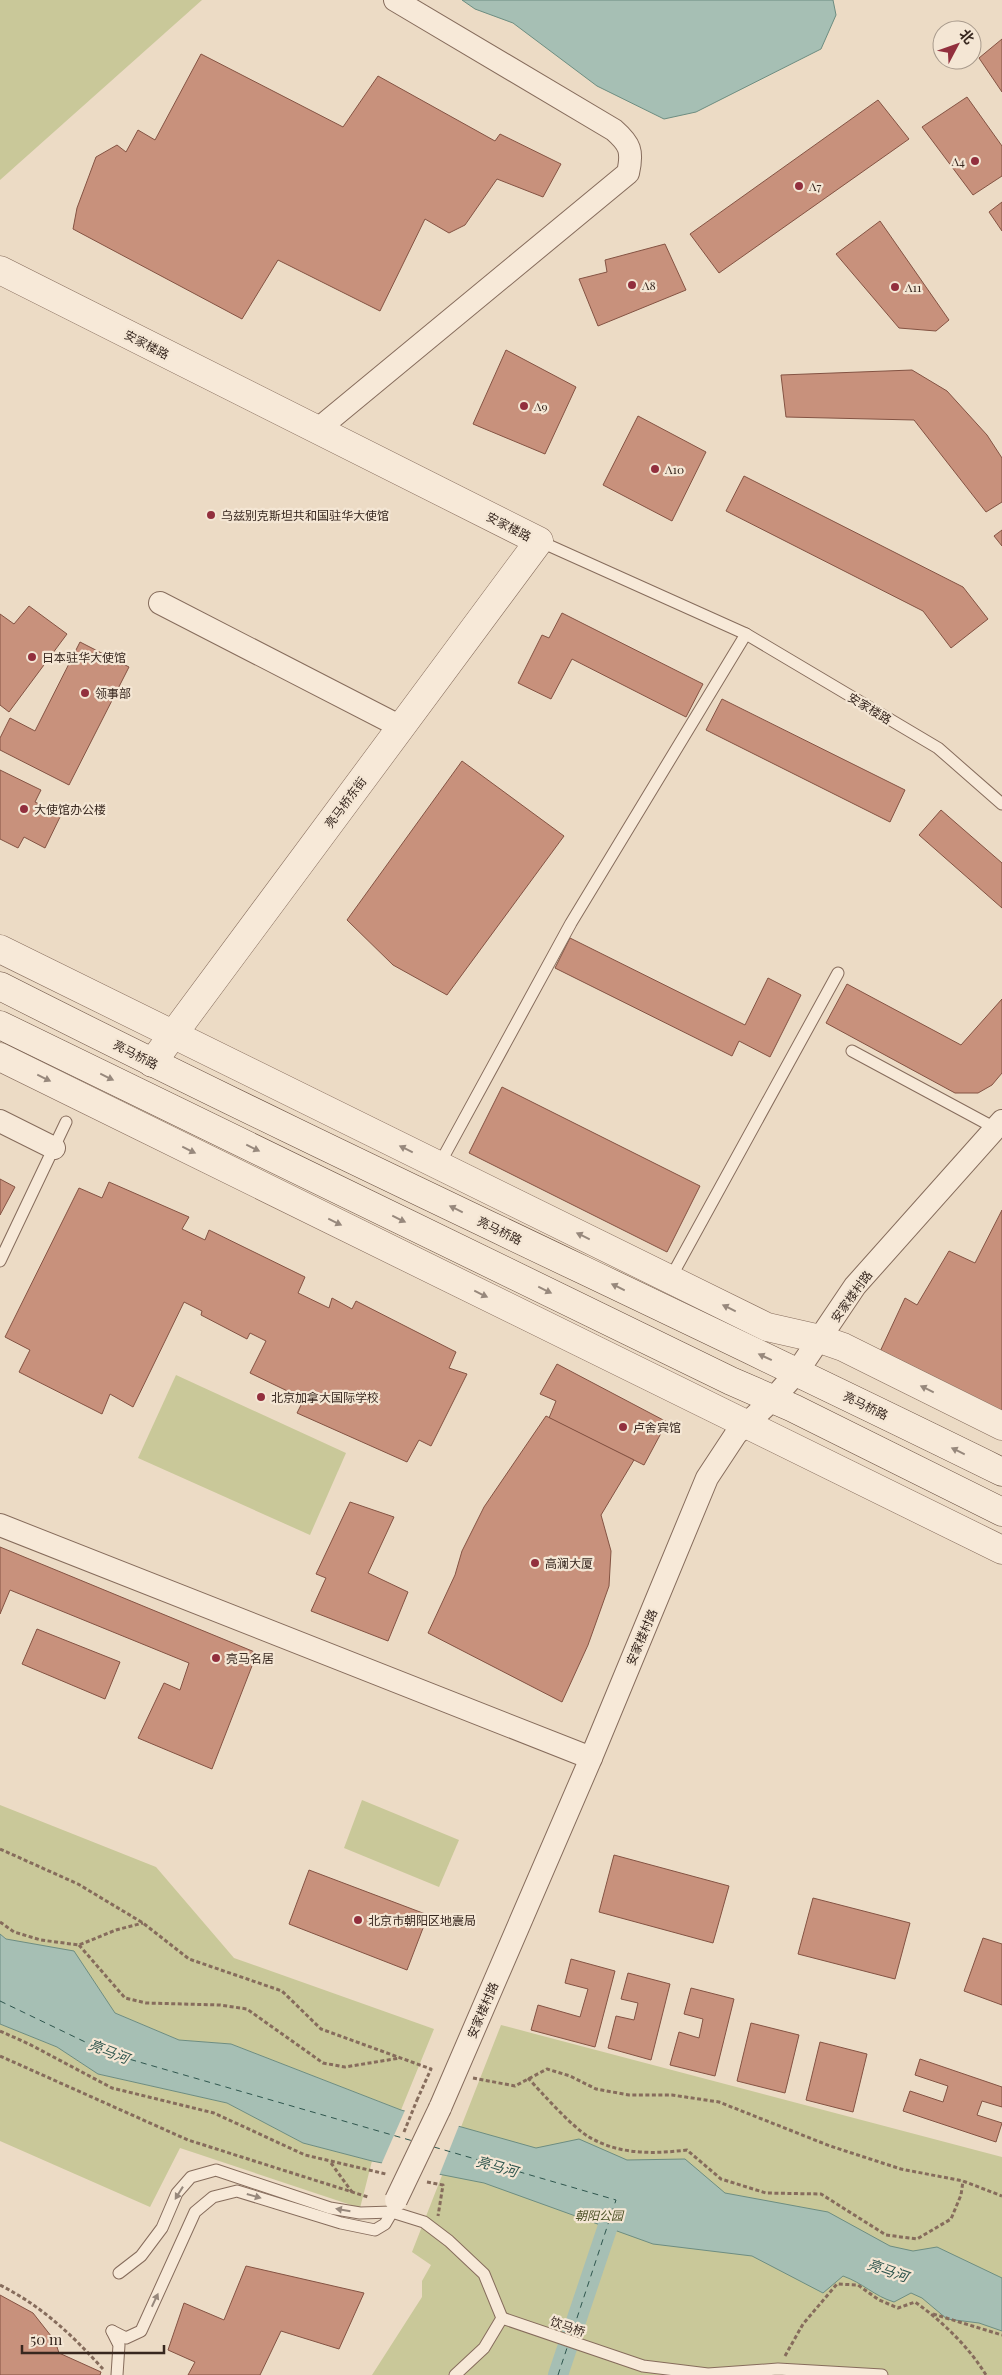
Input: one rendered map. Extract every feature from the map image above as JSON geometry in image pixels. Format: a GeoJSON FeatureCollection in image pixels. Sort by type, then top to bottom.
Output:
{"type":"FeatureCollection","features":[{"type":"Feature","properties":{"kind":"street"},"geometry":{"type":"LineString","coordinates":[[317,430],[628,173],[631,161],[627,141],[614,130],[395,0]]}},
{"type":"Feature","properties":{"kind":"street","name":"安家楼路"},"geometry":{"type":"LineString","coordinates":[[0,270],[539,541]]}},
{"type":"Feature","properties":{"kind":"street","name":"亮马桥东街"},"geometry":{"type":"LineString","coordinates":[[152,1063],[539,541]]}},
{"type":"Feature","properties":{"kind":"street"},"geometry":{"type":"LineString","coordinates":[[160,604],[401,727]]}},
{"type":"Feature","properties":{"kind":"street"},"geometry":{"type":"LineString","coordinates":[[0,949],[767,1327],[820,1339],[844,1348],[1002,1426]]}},
{"type":"Feature","properties":{"kind":"street","name":"亮马桥路"},"geometry":{"type":"LineString","coordinates":[[0,986],[152,1063],[1002,1472]]}},
{"type":"Feature","properties":{"kind":"street"},"geometry":{"type":"LineString","coordinates":[[0,1026],[731,1381],[773,1399],[1002,1512]]}},
{"type":"Feature","properties":{"kind":"street"},"geometry":{"type":"LineString","coordinates":[[0,1057],[1002,1550]]}},
{"type":"Feature","properties":{"kind":"street"},"geometry":{"type":"LineString","coordinates":[[0,1122],[54,1148]]}},
{"type":"Feature","properties":{"kind":"street","name":"安家楼村路"},"geometry":{"type":"LineString","coordinates":[[387,2204],[440,2108],[591,1758],[707,1478],[745,1424],[773,1399],[797,1372],[855,1286],[999,1125]]}},
{"type":"Feature","properties":{"kind":"street"},"geometry":{"type":"LineString","coordinates":[[0,1525],[591,1758]]}},
{"type":"Feature","properties":{"kind":"lane","name":"安家楼路"},"geometry":{"type":"LineString","coordinates":[[539,541],[746,634],[938,748],[1002,804]]}},
{"type":"Feature","properties":{"kind":"lane"},"geometry":{"type":"LineString","coordinates":[[439,1165],[571,923],[746,634]]}},
{"type":"Feature","properties":{"kind":"lane"},"geometry":{"type":"LineString","coordinates":[[670,1279],[838,972]]}},
{"type":"Feature","properties":{"kind":"lane"},"geometry":{"type":"LineString","coordinates":[[852,1051],[999,1125]]}},
{"type":"Feature","properties":{"kind":"lane"},"geometry":{"type":"LineString","coordinates":[[0,1261],[66,1122]]}},
{"type":"Feature","properties":{"kind":"lane"},"geometry":{"type":"LineString","coordinates":[[120,2273],[142,2256],[162,2228],[177,2193],[191,2177],[216,2170],[330,2208],[360,2213],[387,2204],[424,2222],[484,2274],[502,2318],[484,2348],[455,2375]]}},
{"type":"Feature","properties":{"kind":"lane"},"geometry":{"type":"LineString","coordinates":[[117,2375],[120,2345],[112,2331],[126,2338],[141,2331],[196,2212],[212,2196],[236,2191],[341,2223],[374,2230],[385,2224],[387,2204]]}},
{"type":"Feature","properties":{"kind":"lane","name":"饮马桥"},"geometry":{"type":"LineString","coordinates":[[502,2318],[624,2360],[640,2370],[708,2374],[778,2369],[882,2375]]}},
{"type":"Feature","properties":{"kind":"path"},"geometry":{"type":"LineString","coordinates":[[0,1849],[78,1884],[143,1923],[189,1959],[282,1992],[321,2029],[431,2070],[454,2076],[516,2086],[547,2069],[570,2076],[596,2089],[629,2095],[672,2095],[719,2102],[830,2146],[900,2169],[964,2181],[1002,2196]]}},
{"type":"Feature","properties":{"kind":"path"},"geometry":{"type":"LineString","coordinates":[[0,1922],[14,1932],[41,1940],[79,1945],[116,1930],[143,1923]]}},
{"type":"Feature","properties":{"kind":"path"},"geometry":{"type":"LineString","coordinates":[[79,1945],[125,1998],[146,2003],[220,2005],[248,2009],[323,2063],[345,2067],[403,2058]]}},
{"type":"Feature","properties":{"kind":"path"},"geometry":{"type":"LineString","coordinates":[[0,2031],[30,2044],[112,2088],[214,2113],[306,2155],[330,2162],[352,2192]]}},
{"type":"Feature","properties":{"kind":"path"},"geometry":{"type":"LineString","coordinates":[[0,2056],[188,2140],[387,2204]]}},
{"type":"Feature","properties":{"kind":"path"},"geometry":{"type":"LineString","coordinates":[[417,2100],[431,2070]]}},
{"type":"Feature","properties":{"kind":"path"},"geometry":{"type":"LineString","coordinates":[[528,2078],[588,2137],[625,2150],[653,2154],[687,2150],[721,2180],[766,2193],[820,2194],[886,2235],[917,2239],[951,2219],[961,2195],[964,2181]]}},
{"type":"Feature","properties":{"kind":"path"},"geometry":{"type":"LineString","coordinates":[[436,2231],[443,2185]]}},
{"type":"Feature","properties":{"kind":"path"},"geometry":{"type":"LineString","coordinates":[[778,2369],[803,2324],[837,2284],[858,2285],[879,2300],[898,2308],[915,2302],[932,2314],[957,2338],[986,2375]]}},
{"type":"Feature","properties":{"kind":"path"},"geometry":{"type":"LineString","coordinates":[[0,2285],[23,2297],[69,2332],[109,2375]]}},
{"type":"Feature","properties":{"kind":"path"},"geometry":{"type":"LineString","coordinates":[[932,2314],[1002,2335]]}},
{"type":"Feature","properties":{"kind":"green space"},"geometry":{"type":"Polygon","coordinates":[[[0,0],[202,0],[0,180],[0,0]]]}},
{"type":"Feature","properties":{"kind":"green space"},"geometry":{"type":"Polygon","coordinates":[[[176,1375],[346,1453],[310,1535],[138,1458],[176,1375]]]}},
{"type":"Feature","properties":{"kind":"green space"},"geometry":{"type":"Polygon","coordinates":[[[362,1800],[459,1840],[439,1887],[344,1848],[362,1800]]]}},
{"type":"Feature","properties":{"kind":"green space"},"geometry":{"type":"Polygon","coordinates":[[[0,1805],[156,1867],[234,1958],[434,2029],[401,2110],[231,2044],[179,2040],[115,2013],[74,1952],[6,1939],[0,1934],[0,1805]]]}},
{"type":"Feature","properties":{"kind":"green space"},"geometry":{"type":"Polygon","coordinates":[[[0,2024],[57,2047],[98,2074],[227,2103],[303,2143],[372,2161],[360,2208],[180,2148],[150,2207],[0,2141],[0,2024]]]}},
{"type":"Feature","properties":{"kind":"green space","name":"朝阳公园"},"geometry":{"type":"Polygon","coordinates":[[[501,2025],[1002,2157],[1002,2375],[372,2375],[422,2297],[422,2281],[431,2265],[412,2252],[501,2025]]]}},
{"type":"Feature","properties":{"kind":"water"},"geometry":{"type":"Polygon","coordinates":[[[462,0],[833,0],[836,15],[821,49],[696,112],[664,119],[597,86],[513,23],[475,9],[462,0]]]}},
{"type":"Feature","properties":{"kind":"water","name":"亮马河"},"geometry":{"type":"Polygon","coordinates":[[[0,1934],[6,1939],[74,1951],[115,2013],[179,2040],[231,2044],[401,2110],[536,2148],[579,2139],[627,2160],[685,2159],[725,2193],[828,2212],[890,2246],[913,2251],[937,2247],[1002,2278],[1002,2331],[979,2323],[947,2319],[922,2298],[911,2293],[894,2302],[843,2276],[823,2293],[752,2256],[653,2244],[484,2183],[372,2161],[303,2143],[227,2103],[98,2074],[57,2047],[0,2024],[0,1934]]]}},
{"type":"Feature","properties":{"kind":"pier"},"geometry":{"type":"Polygon","coordinates":[[[406,2108],[460,2123],[439,2176],[381,2165],[406,2108]]]}},
{"type":"Feature","properties":{"kind":"building"},"geometry":{"type":"Polygon","coordinates":[[[1002,39],[1002,92],[982,62],[982,56],[1002,39]]]}},
{"type":"Feature","properties":{"kind":"building"},"geometry":{"type":"Polygon","coordinates":[[[201,54],[343,127],[378,76],[495,141],[500,134],[561,164],[543,197],[497,179],[465,225],[449,233],[425,219],[380,311],[278,260],[242,319],[73,229],[77,208],[96,157],[117,145],[126,152],[138,130],[155,140],[201,54]]]}},
{"type":"Feature","properties":{"kind":"building","name":"A4"},"geometry":{"type":"Polygon","coordinates":[[[967,97],[1002,146],[1002,176],[973,195],[922,127],[967,97]]]}},
{"type":"Feature","properties":{"kind":"building","name":"A7"},"geometry":{"type":"Polygon","coordinates":[[[878,100],[909,139],[719,273],[690,234],[878,100]]]}},
{"type":"Feature","properties":{"kind":"building"},"geometry":{"type":"Polygon","coordinates":[[[1002,202],[1002,231],[989,212],[1002,202]]]}},
{"type":"Feature","properties":{"kind":"building","name":"A11"},"geometry":{"type":"Polygon","coordinates":[[[880,221],[949,320],[936,331],[899,328],[836,254],[880,221]]]}},
{"type":"Feature","properties":{"kind":"building","name":"A8"},"geometry":{"type":"Polygon","coordinates":[[[665,244],[686,290],[598,326],[579,279],[607,272],[605,260],[665,244]]]}},
{"type":"Feature","properties":{"kind":"building","name":"A9"},"geometry":{"type":"Polygon","coordinates":[[[506,350],[576,387],[545,454],[473,424],[506,350]]]}},
{"type":"Feature","properties":{"kind":"building"},"geometry":{"type":"Polygon","coordinates":[[[912,370],[947,391],[987,435],[1002,458],[1002,502],[986,512],[914,420],[786,417],[781,375],[912,370]]]}},
{"type":"Feature","properties":{"kind":"building","name":"A10"},"geometry":{"type":"Polygon","coordinates":[[[638,416],[706,452],[672,521],[603,485],[638,416]]]}},
{"type":"Feature","properties":{"kind":"building"},"geometry":{"type":"Polygon","coordinates":[[[744,476],[963,587],[988,619],[951,648],[923,611],[726,511],[744,476]]]}},
{"type":"Feature","properties":{"kind":"building"},"geometry":{"type":"Polygon","coordinates":[[[1002,530],[1002,546],[994,536],[1002,530]]]}},
{"type":"Feature","properties":{"kind":"building"},"geometry":{"type":"Polygon","coordinates":[[[29,606],[67,634],[9,712],[0,705],[0,614],[14,624],[29,606]]]}},
{"type":"Feature","properties":{"kind":"building"},"geometry":{"type":"Polygon","coordinates":[[[562,613],[703,684],[686,717],[572,659],[551,699],[518,683],[542,635],[549,638],[562,613]]]}},
{"type":"Feature","properties":{"kind":"building","name":"领事部"},"geometry":{"type":"Polygon","coordinates":[[[80,642],[129,667],[69,785],[0,750],[0,738],[10,718],[35,731],[80,642]]]}},
{"type":"Feature","properties":{"kind":"building"},"geometry":{"type":"Polygon","coordinates":[[[722,699],[905,790],[890,822],[706,730],[722,699]]]}},
{"type":"Feature","properties":{"kind":"building"},"geometry":{"type":"Polygon","coordinates":[[[462,761],[564,836],[447,995],[393,965],[347,920],[462,761]]]}},
{"type":"Feature","properties":{"kind":"building","name":"大使馆办公楼"},"geometry":{"type":"Polygon","coordinates":[[[0,770],[41,790],[35,802],[61,815],[45,848],[24,837],[18,848],[0,839],[0,770]]]}},
{"type":"Feature","properties":{"kind":"building"},"geometry":{"type":"Polygon","coordinates":[[[941,810],[1002,863],[1002,908],[919,835],[941,810]]]}},
{"type":"Feature","properties":{"kind":"building"},"geometry":{"type":"Polygon","coordinates":[[[570,938],[745,1025],[768,978],[801,995],[770,1057],[739,1041],[732,1056],[555,968],[570,938]]]}},
{"type":"Feature","properties":{"kind":"building"},"geometry":{"type":"Polygon","coordinates":[[[847,984],[961,1045],[1002,999],[1002,1073],[992,1085],[978,1093],[955,1093],[826,1023],[847,984]]]}},
{"type":"Feature","properties":{"kind":"building"},"geometry":{"type":"Polygon","coordinates":[[[502,1087],[700,1186],[667,1252],[469,1153],[502,1087]]]}},
{"type":"Feature","properties":{"kind":"building"},"geometry":{"type":"Polygon","coordinates":[[[0,1179],[15,1187],[0,1215],[0,1179]]]}},
{"type":"Feature","properties":{"kind":"building"},"geometry":{"type":"Polygon","coordinates":[[[109,1182],[189,1217],[182,1229],[205,1240],[209,1230],[305,1277],[298,1293],[329,1308],[332,1298],[352,1309],[356,1301],[456,1352],[449,1368],[467,1374],[431,1446],[419,1440],[407,1462],[297,1413],[304,1399],[250,1373],[266,1341],[250,1333],[247,1339],[201,1315],[202,1311],[184,1302],[133,1407],[110,1394],[102,1414],[19,1372],[30,1350],[5,1337],[79,1188],[102,1198],[109,1182]]]}},
{"type":"Feature","properties":{"kind":"building"},"geometry":{"type":"Polygon","coordinates":[[[1002,1210],[1002,1417],[877,1358],[905,1298],[917,1305],[949,1251],[975,1263],[1002,1210]]]}},
{"type":"Feature","properties":{"kind":"building"},"geometry":{"type":"Polygon","coordinates":[[[557,1364],[667,1422],[644,1465],[549,1418],[556,1401],[540,1394],[557,1364]]]}},
{"type":"Feature","properties":{"kind":"building","name":"高澜大厦"},"geometry":{"type":"Polygon","coordinates":[[[546,1416],[634,1460],[601,1515],[611,1551],[609,1586],[588,1645],[562,1702],[428,1633],[455,1575],[462,1551],[484,1507],[546,1416]]]}},
{"type":"Feature","properties":{"kind":"building"},"geometry":{"type":"Polygon","coordinates":[[[350,1502],[394,1517],[368,1573],[408,1592],[388,1641],[311,1611],[326,1578],[316,1574],[350,1502]]]}},
{"type":"Feature","properties":{"kind":"building","name":"亮马名居"},"geometry":{"type":"Polygon","coordinates":[[[0,1547],[257,1653],[212,1769],[138,1738],[164,1683],[180,1690],[189,1663],[10,1590],[0,1614],[0,1547]]]}},
{"type":"Feature","properties":{"kind":"building"},"geometry":{"type":"Polygon","coordinates":[[[37,1629],[120,1662],[105,1699],[22,1664],[37,1629]]]}},
{"type":"Feature","properties":{"kind":"building"},"geometry":{"type":"Polygon","coordinates":[[[614,1855],[729,1886],[713,1943],[599,1912],[614,1855]]]}},
{"type":"Feature","properties":{"kind":"building","name":"北京市朝阳区地震局"},"geometry":{"type":"Polygon","coordinates":[[[309,1870],[428,1915],[407,1970],[289,1924],[309,1870]]]}},
{"type":"Feature","properties":{"kind":"building"},"geometry":{"type":"Polygon","coordinates":[[[813,1898],[910,1923],[895,1979],[798,1954],[813,1898]]]}},
{"type":"Feature","properties":{"kind":"building"},"geometry":{"type":"Polygon","coordinates":[[[983,1938],[1002,1944],[1002,2005],[964,1991],[983,1938]]]}},
{"type":"Feature","properties":{"kind":"building"},"geometry":{"type":"Polygon","coordinates":[[[571,1959],[615,1971],[595,2047],[531,2030],[538,2005],[580,2017],[588,1989],[565,1983],[571,1959]]]}},
{"type":"Feature","properties":{"kind":"building"},"geometry":{"type":"Polygon","coordinates":[[[628,1973],[670,1984],[651,2060],[608,2048],[616,2016],[634,2020],[638,2003],[621,1999],[628,1973]]]}},
{"type":"Feature","properties":{"kind":"building"},"geometry":{"type":"Polygon","coordinates":[[[691,1988],[734,1999],[715,2076],[670,2065],[679,2032],[699,2038],[703,2019],[684,2014],[691,1988]]]}},
{"type":"Feature","properties":{"kind":"building"},"geometry":{"type":"Polygon","coordinates":[[[751,2023],[799,2035],[785,2093],[737,2081],[751,2023]]]}},
{"type":"Feature","properties":{"kind":"building"},"geometry":{"type":"Polygon","coordinates":[[[820,2042],[867,2054],[853,2112],[806,2100],[820,2042]]]}},
{"type":"Feature","properties":{"kind":"building"},"geometry":{"type":"Polygon","coordinates":[[[920,2059],[1002,2087],[1002,2107],[982,2101],[977,2115],[1002,2123],[996,2142],[903,2111],[910,2091],[943,2102],[948,2086],[915,2075],[920,2059]]]}},
{"type":"Feature","properties":{"kind":"building"},"geometry":{"type":"Polygon","coordinates":[[[246,2266],[364,2293],[339,2349],[281,2331],[260,2375],[188,2375],[195,2362],[168,2350],[184,2303],[224,2320],[246,2266]]]}},
{"type":"Feature","properties":{"kind":"building"},"geometry":{"type":"Polygon","coordinates":[[[0,2295],[33,2313],[55,2341],[59,2353],[101,2372],[100,2375],[0,2375],[0,2295]]]}},
{"type":"Feature","properties":{"kind":"waterway"},"geometry":{"type":"LineString","coordinates":[[558,2375],[616,2202]]}},
{"type":"Feature","properties":{"kind":"ferry route"},"geometry":{"type":"LineString","coordinates":[[0,2001],[108,2053],[413,2141]]}},
{"type":"Feature","properties":{"kind":"ferry route"},"geometry":{"type":"LineString","coordinates":[[434,2147],[616,2200],[571,2336]]}},
{"type":"Feature","properties":{"kind":"ferry route"},"geometry":{"type":"LineString","coordinates":[[558,2375],[568,2345]]}},
{"type":"Feature","properties":{"kind":"place","name":"A4"},"geometry":{"type":"Point","coordinates":[975,161]}},
{"type":"Feature","properties":{"kind":"place","name":"A7"},"geometry":{"type":"Point","coordinates":[799,186]}},
{"type":"Feature","properties":{"kind":"place","name":"A8"},"geometry":{"type":"Point","coordinates":[632,285]}},
{"type":"Feature","properties":{"kind":"place","name":"A11"},"geometry":{"type":"Point","coordinates":[895,287]}},
{"type":"Feature","properties":{"kind":"place","name":"A9"},"geometry":{"type":"Point","coordinates":[524,406]}},
{"type":"Feature","properties":{"kind":"place","name":"A10"},"geometry":{"type":"Point","coordinates":[655,469]}},
{"type":"Feature","properties":{"kind":"place","name":"乌兹别克斯坦共和国驻华大使馆"},"geometry":{"type":"Point","coordinates":[211,515]}},
{"type":"Feature","properties":{"kind":"place","name":"日本驻华大使馆"},"geometry":{"type":"Point","coordinates":[32,657]}},
{"type":"Feature","properties":{"kind":"place","name":"领事部"},"geometry":{"type":"Point","coordinates":[85,693]}},
{"type":"Feature","properties":{"kind":"place","name":"大使馆办公楼"},"geometry":{"type":"Point","coordinates":[24,809]}},
{"type":"Feature","properties":{"kind":"place","name":"北京加拿大国际学校"},"geometry":{"type":"Point","coordinates":[261,1397]}},
{"type":"Feature","properties":{"kind":"place","name":"卢舍宾馆"},"geometry":{"type":"Point","coordinates":[623,1427]}},
{"type":"Feature","properties":{"kind":"place","name":"高澜大厦"},"geometry":{"type":"Point","coordinates":[535,1563]}},
{"type":"Feature","properties":{"kind":"place","name":"亮马名居"},"geometry":{"type":"Point","coordinates":[216,1658]}},
{"type":"Feature","properties":{"kind":"place","name":"北京市朝阳区地震局"},"geometry":{"type":"Point","coordinates":[358,1920]}}]}
